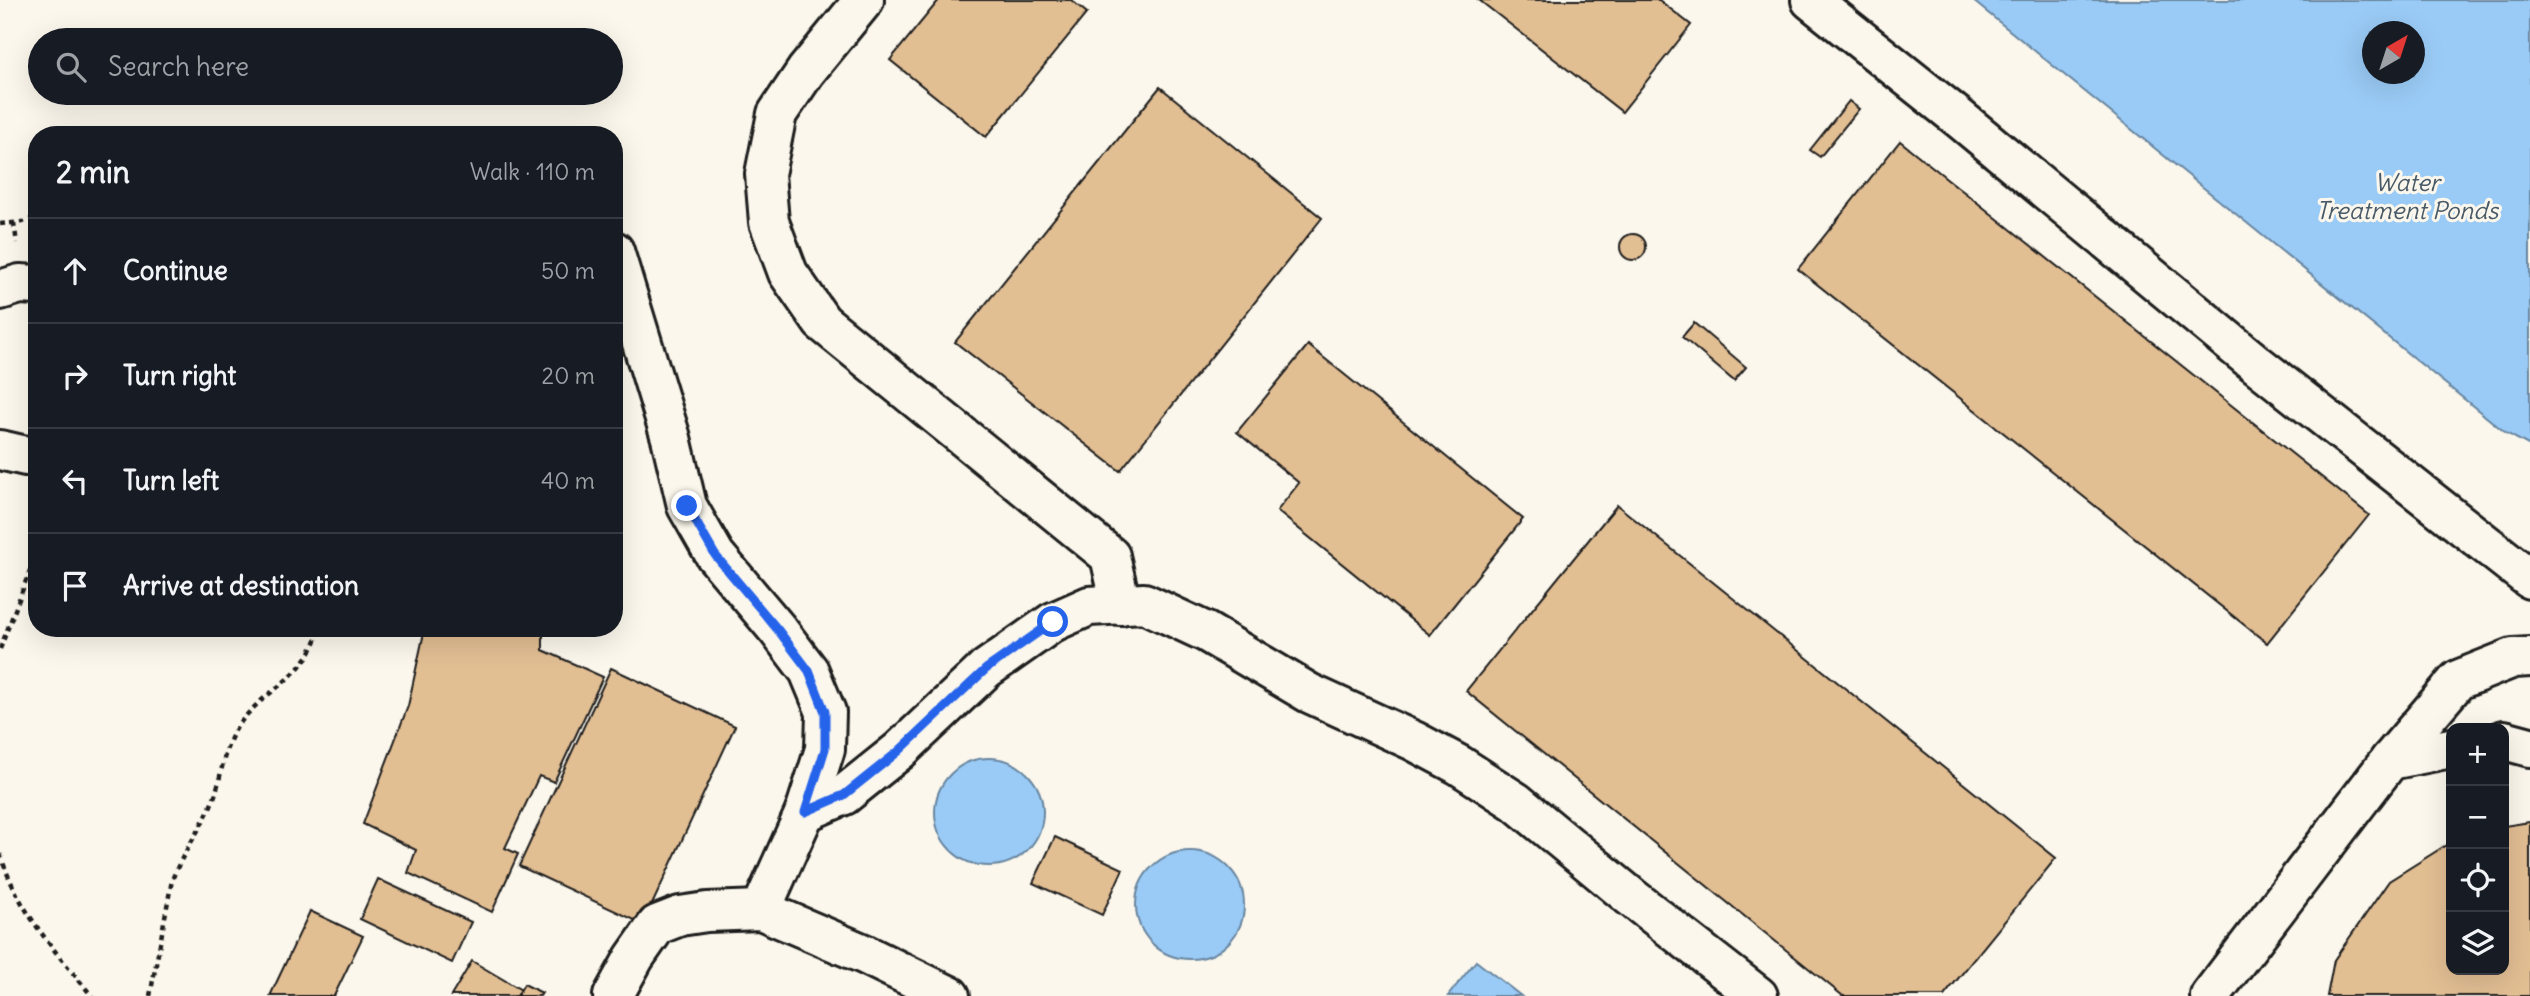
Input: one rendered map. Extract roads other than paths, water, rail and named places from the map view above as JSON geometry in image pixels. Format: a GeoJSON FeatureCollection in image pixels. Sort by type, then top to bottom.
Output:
{"type":"FeatureCollection","features":[{"type":"Feature","properties":{"kind":"lane"},"geometry":{"type":"LineString","coordinates":[[864,0],[806,71],[777,114],[765,174],[769,222],[788,273],[822,322],[1110,556],[1121,605]]}},
{"type":"Feature","properties":{"kind":"lane"},"geometry":{"type":"LineString","coordinates":[[1811,0],[1959,118],[2254,362],[2530,579]]}},
{"type":"Feature","properties":{"kind":"lane"},"geometry":{"type":"LineString","coordinates":[[623,281],[671,438],[687,506],[715,555],[809,671],[825,712],[825,749],[805,812],[761,910]]}},
{"type":"Feature","properties":{"kind":"lane"},"geometry":{"type":"LineString","coordinates":[[0,290],[28,284]]}},
{"type":"Feature","properties":{"kind":"lane"},"geometry":{"type":"LineString","coordinates":[[0,450],[28,456]]}},
{"type":"Feature","properties":{"kind":"lane"},"geometry":{"type":"LineString","coordinates":[[805,812],[844,795],[899,751],[986,669],[1053,622],[1089,606],[1144,603],[1206,632],[1309,693],[1415,741],[1459,765],[1516,802],[1631,897],[1758,996]]}},
{"type":"Feature","properties":{"kind":"lane"},"geometry":{"type":"LineString","coordinates":[[2210,996],[2390,760],[2458,680],[2513,658],[2530,657]]}},
{"type":"Feature","properties":{"kind":"lane"},"geometry":{"type":"LineString","coordinates":[[2509,741],[2530,747]]}},
{"type":"Feature","properties":{"kind":"lane"},"geometry":{"type":"LineString","coordinates":[[2390,760],[2446,749]]}},
{"type":"Feature","properties":{"kind":"lane"},"geometry":{"type":"LineString","coordinates":[[612,996],[657,925],[680,916],[707,912],[761,910],[864,954],[950,996]]}},
{"type":"Feature","properties":{"kind":"water","name":"Water Treatment Ponds"},"geometry":{"type":"Polygon","coordinates":[[[1972,0],[2530,0],[2530,446],[2506,433],[1972,0]]]}},
{"type":"Feature","properties":{"kind":"water"},"geometry":{"type":"Polygon","coordinates":[[[989,758],[1010,762],[1027,774],[1039,791],[1043,812],[1039,833],[1027,850],[1010,862],[989,866],[968,862],[951,850],[939,833],[935,812],[939,791],[951,774],[968,762],[989,758]]]}},
{"type":"Feature","properties":{"kind":"water"},"geometry":{"type":"Polygon","coordinates":[[[1190,851],[1211,855],[1228,867],[1240,884],[1244,905],[1240,926],[1228,943],[1211,955],[1190,959],[1169,955],[1152,943],[1140,926],[1136,905],[1140,884],[1152,867],[1169,855],[1190,851]]]}},
{"type":"Feature","properties":{"kind":"water"},"geometry":{"type":"Polygon","coordinates":[[[1476,961],[1521,996],[1448,996],[1476,961]]]}}]}
